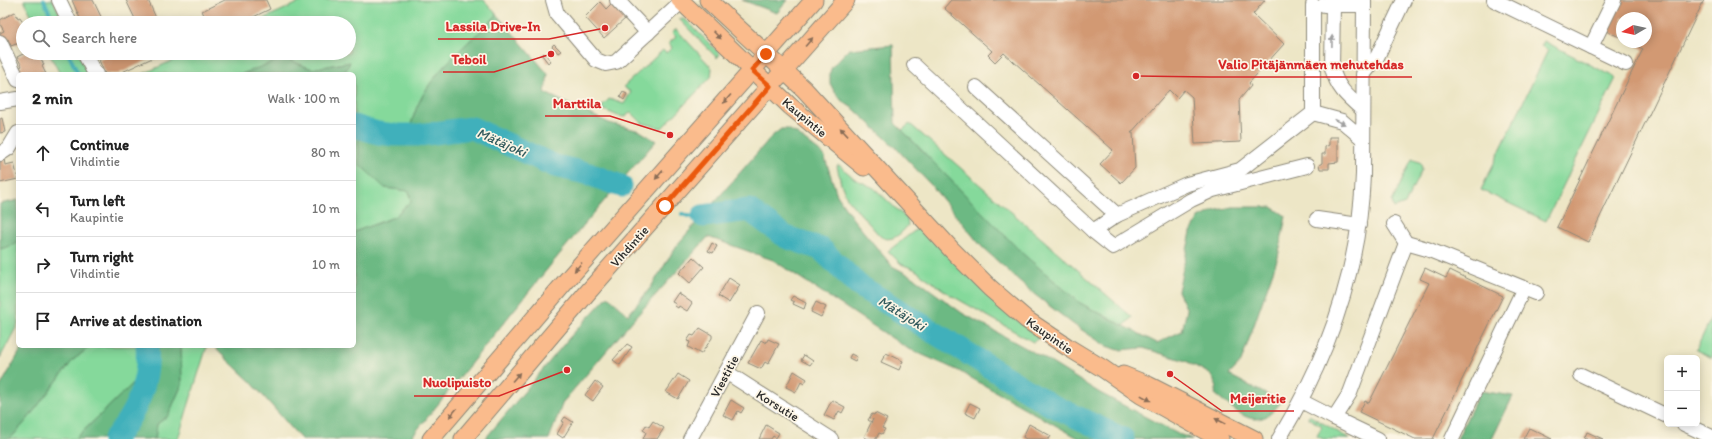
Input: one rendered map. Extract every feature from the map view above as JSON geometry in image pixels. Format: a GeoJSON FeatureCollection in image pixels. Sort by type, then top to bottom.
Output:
{"type":"FeatureCollection","features":[{"type":"Feature","properties":{"kind":"main road","name":"Kaupintie"},"geometry":{"type":"LineString","coordinates":[[708,0],[804,89],[951,249],[990,288],[1027,320],[1141,395],[1220,439]]}},
{"type":"Feature","properties":{"kind":"main road","name":"Vihdintie"},"geometry":{"type":"LineString","coordinates":[[431,439],[567,280],[814,0]]}},
{"type":"Feature","properties":{"kind":"main road","name":"Vihdintie"},"geometry":{"type":"LineString","coordinates":[[463,439],[588,292],[846,0]]}},
{"type":"Feature","properties":{"kind":"main road","name":"Kaupintie"},"geometry":{"type":"LineString","coordinates":[[681,1],[790,106],[918,212]]}},
{"type":"Feature","properties":{"kind":"main road","name":"Kaupintie"},"geometry":{"type":"LineString","coordinates":[[1102,368],[1148,384],[1254,439]]}},
{"type":"Feature","properties":{"kind":"street"},"geometry":{"type":"LineString","coordinates":[[59,0],[67,16]]}},
{"type":"Feature","properties":{"kind":"street"},"geometry":{"type":"LineString","coordinates":[[553,0],[557,14],[596,60],[606,64],[616,62],[681,1]]}},
{"type":"Feature","properties":{"kind":"street"},"geometry":{"type":"LineString","coordinates":[[617,0],[648,33]]}},
{"type":"Feature","properties":{"kind":"street"},"geometry":{"type":"LineString","coordinates":[[1363,75],[1377,57],[1404,0]]}},
{"type":"Feature","properties":{"kind":"street"},"geometry":{"type":"LineString","coordinates":[[1494,0],[1626,64]]}},
{"type":"Feature","properties":{"kind":"street"},"geometry":{"type":"LineString","coordinates":[[1591,47],[1614,0]]}},
{"type":"Feature","properties":{"kind":"street"},"geometry":{"type":"LineString","coordinates":[[1279,439],[1301,401],[1323,353],[1338,314],[1346,286],[1359,225],[1363,199],[1364,3],[1333,5],[1313,3],[1313,113]]}},
{"type":"Feature","properties":{"kind":"street"},"geometry":{"type":"LineString","coordinates":[[1333,5],[1332,68],[1334,76],[1338,86],[1363,110]]}},
{"type":"Feature","properties":{"kind":"street"},"geometry":{"type":"LineString","coordinates":[[0,42],[16,76]]}},
{"type":"Feature","properties":{"kind":"street"},"geometry":{"type":"LineString","coordinates":[[88,60],[95,72]]}},
{"type":"Feature","properties":{"kind":"street"},"geometry":{"type":"LineString","coordinates":[[914,65],[1093,231],[1113,247],[1191,200],[1213,190],[1308,166]]}},
{"type":"Feature","properties":{"kind":"street"},"geometry":{"type":"LineString","coordinates":[[976,87],[1117,215]]}},
{"type":"Feature","properties":{"kind":"street"},"geometry":{"type":"LineString","coordinates":[[0,102],[16,99]]}},
{"type":"Feature","properties":{"kind":"street"},"geometry":{"type":"LineString","coordinates":[[1313,113],[1342,121],[1363,139]]}},
{"type":"Feature","properties":{"kind":"street"},"geometry":{"type":"LineString","coordinates":[[1093,231],[1117,215],[1187,184],[1240,170],[1313,113]]}},
{"type":"Feature","properties":{"kind":"street"},"geometry":{"type":"LineString","coordinates":[[0,154],[9,148],[16,136]]}},
{"type":"Feature","properties":{"kind":"street"},"geometry":{"type":"LineString","coordinates":[[1317,219],[1359,225]]}},
{"type":"Feature","properties":{"kind":"street"},"geometry":{"type":"LineString","coordinates":[[1394,224],[1406,243],[1427,249],[1530,290],[1452,439]]}},
{"type":"Feature","properties":{"kind":"street"},"geometry":{"type":"LineString","coordinates":[[1334,418],[1350,393],[1406,243]]}},
{"type":"Feature","properties":{"kind":"street","name":"Viestitie"},"geometry":{"type":"LineString","coordinates":[[690,439],[758,312]]}},
{"type":"Feature","properties":{"kind":"street","name":"Korsutie"},"geometry":{"type":"LineString","coordinates":[[726,372],[831,439]]}},
{"type":"Feature","properties":{"kind":"street"},"geometry":{"type":"LineString","coordinates":[[1581,375],[1664,415]]}},
{"type":"Feature","properties":{"kind":"street"},"geometry":{"type":"LineString","coordinates":[[1301,401],[1378,439]]}},
{"type":"Feature","properties":{"kind":"street"},"geometry":{"type":"LineString","coordinates":[[1690,427],[1712,437]]}},
{"type":"Feature","properties":{"kind":"green space"},"geometry":{"type":"Polygon","coordinates":[[[24,0],[53,0],[61,16],[32,16],[24,0]]]}},
{"type":"Feature","properties":{"kind":"green space"},"geometry":{"type":"Polygon","coordinates":[[[305,0],[484,0],[497,15],[450,60],[429,86],[420,100],[414,115],[407,142],[388,142],[365,138],[385,188],[409,191],[411,201],[394,217],[356,231],[356,72],[345,72],[350,62],[312,69],[289,60],[356,60],[356,16],[270,16],[305,0]]]}},
{"type":"Feature","properties":{"kind":"green space"},"geometry":{"type":"Polygon","coordinates":[[[742,0],[788,0],[777,13],[742,0]]]}},
{"type":"Feature","properties":{"kind":"green space"},"geometry":{"type":"Polygon","coordinates":[[[497,15],[548,74],[545,93],[609,123],[640,131],[656,141],[562,252],[410,439],[301,439],[251,382],[216,348],[356,348],[356,231],[394,217],[411,201],[409,191],[385,188],[359,164],[358,140],[365,138],[388,142],[407,142],[414,115],[420,100],[439,73],[461,49],[497,15]]]}},
{"type":"Feature","properties":{"kind":"green space"},"geometry":{"type":"Polygon","coordinates":[[[679,19],[687,21],[720,54],[717,58],[679,19]]]}},
{"type":"Feature","properties":{"kind":"green space"},"geometry":{"type":"Polygon","coordinates":[[[677,30],[712,68],[711,77],[662,128],[642,123],[631,112],[625,117],[618,116],[602,109],[602,106],[609,99],[624,104],[631,92],[624,86],[663,50],[666,53],[672,48],[669,43],[676,37],[672,33],[677,30]]]}},
{"type":"Feature","properties":{"kind":"green space"},"geometry":{"type":"Polygon","coordinates":[[[1544,41],[1616,78],[1546,221],[1481,190],[1548,50],[1541,46],[1544,41]]]}},
{"type":"Feature","properties":{"kind":"green space"},"geometry":{"type":"Polygon","coordinates":[[[893,45],[895,123],[1022,253],[1080,303],[1157,343],[1182,331],[1187,310],[1178,291],[1191,232],[1199,218],[1213,211],[1232,207],[1272,207],[1286,216],[1278,257],[1241,362],[1229,375],[1281,402],[1272,412],[1264,417],[1256,419],[1248,418],[1240,414],[1215,394],[1217,386],[1210,374],[1186,361],[1143,348],[1119,350],[1106,346],[1073,324],[1034,294],[982,247],[931,185],[897,149],[854,109],[842,101],[830,83],[830,72],[832,67],[849,49],[893,45]]]}},
{"type":"Feature","properties":{"kind":"green space"},"geometry":{"type":"Polygon","coordinates":[[[53,60],[81,60],[87,72],[59,72],[53,60]]]}},
{"type":"Feature","properties":{"kind":"green space"},"geometry":{"type":"Polygon","coordinates":[[[174,60],[279,60],[247,72],[147,72],[174,60]]]}},
{"type":"Feature","properties":{"kind":"green space"},"geometry":{"type":"Polygon","coordinates":[[[279,60],[289,60],[312,69],[350,62],[345,72],[247,72],[279,60]]]}},
{"type":"Feature","properties":{"kind":"green space"},"geometry":{"type":"Polygon","coordinates":[[[910,124],[1132,317],[1124,326],[1080,303],[1022,254],[902,130],[910,124]]]}},
{"type":"Feature","properties":{"kind":"green space"},"geometry":{"type":"Polygon","coordinates":[[[781,129],[788,129],[797,134],[824,155],[837,195],[853,219],[892,266],[913,277],[962,313],[1042,357],[1100,393],[1178,434],[1193,439],[1080,439],[957,370],[907,348],[773,260],[708,237],[633,320],[563,402],[549,439],[485,439],[569,338],[608,296],[628,315],[651,287],[677,245],[771,137],[781,129]]]}},
{"type":"Feature","properties":{"kind":"green space"},"geometry":{"type":"Polygon","coordinates":[[[1412,159],[1421,163],[1422,169],[1405,204],[1394,208],[1392,202],[1412,159]]]}},
{"type":"Feature","properties":{"kind":"green space"},"geometry":{"type":"Polygon","coordinates":[[[839,165],[855,179],[874,188],[907,219],[908,225],[903,231],[888,239],[880,236],[848,200],[841,184],[837,166],[839,165]]]}},
{"type":"Feature","properties":{"kind":"green space"},"geometry":{"type":"Polygon","coordinates":[[[16,200],[16,242],[14,245],[0,249],[0,204],[16,200]]]}},
{"type":"Feature","properties":{"kind":"green space"},"geometry":{"type":"Polygon","coordinates":[[[921,228],[995,302],[1039,338],[1033,342],[949,294],[914,269],[901,264],[888,251],[917,229],[921,228]]]}},
{"type":"Feature","properties":{"kind":"green space"},"geometry":{"type":"Polygon","coordinates":[[[16,242],[16,328],[0,358],[0,249],[14,245],[16,242]]]}},
{"type":"Feature","properties":{"kind":"green space"},"geometry":{"type":"Polygon","coordinates":[[[1712,316],[1712,358],[1696,350],[1712,316]]]}},
{"type":"Feature","properties":{"kind":"green space"},"geometry":{"type":"Polygon","coordinates":[[[22,348],[88,348],[73,360],[26,421],[10,439],[0,439],[0,387],[22,348]]]}},
{"type":"Feature","properties":{"kind":"green space"},"geometry":{"type":"Polygon","coordinates":[[[88,348],[156,348],[150,367],[75,439],[10,439],[26,421],[73,360],[88,348]]]}},
{"type":"Feature","properties":{"kind":"green space"},"geometry":{"type":"Polygon","coordinates":[[[156,348],[181,348],[182,384],[168,416],[157,424],[155,439],[75,439],[150,367],[156,348]]]}},
{"type":"Feature","properties":{"kind":"green space"},"geometry":{"type":"Polygon","coordinates":[[[181,348],[206,348],[178,439],[155,439],[157,424],[168,416],[182,384],[181,348]]]}},
{"type":"Feature","properties":{"kind":"green space"},"geometry":{"type":"Polygon","coordinates":[[[1480,391],[1513,396],[1492,439],[1457,439],[1480,391]]]}},
{"type":"Feature","properties":{"kind":"green space"},"geometry":{"type":"Polygon","coordinates":[[[1309,415],[1350,439],[1323,439],[1317,436],[1322,426],[1308,418],[1309,415]]]}},
{"type":"Feature","properties":{"kind":"building"},"geometry":{"type":"Polygon","coordinates":[[[72,0],[93,0],[101,16],[79,16],[72,0]]]}},
{"type":"Feature","properties":{"kind":"building"},"geometry":{"type":"Polygon","coordinates":[[[126,0],[148,0],[155,16],[134,16],[126,0]]]}},
{"type":"Feature","properties":{"kind":"building"},"geometry":{"type":"Polygon","coordinates":[[[225,0],[266,0],[270,9],[256,16],[204,16],[202,11],[225,0]]]}},
{"type":"Feature","properties":{"kind":"building"},"geometry":{"type":"Polygon","coordinates":[[[951,0],[1265,0],[1253,14],[1284,44],[1249,83],[1251,86],[1239,100],[1241,142],[1195,144],[1192,97],[1184,90],[1177,98],[1169,90],[1131,133],[1133,133],[1135,168],[1121,183],[1100,164],[1113,150],[1004,53],[995,62],[988,55],[992,51],[944,8],[951,0]]]}},
{"type":"Feature","properties":{"kind":"building"},"geometry":{"type":"Polygon","coordinates":[[[1621,0],[1704,0],[1588,242],[1557,227],[1643,49],[1641,48],[1652,48],[1652,12],[1616,12],[1616,35],[1606,31],[1621,0]]]}},
{"type":"Feature","properties":{"kind":"building"},"geometry":{"type":"Polygon","coordinates":[[[600,2],[606,9],[612,3],[626,18],[604,38],[585,17],[600,2]]]}},
{"type":"Feature","properties":{"kind":"building"},"geometry":{"type":"Polygon","coordinates":[[[15,12],[17,16],[16,44],[11,46],[8,39],[2,42],[0,39],[0,33],[4,31],[0,24],[0,20],[15,12]]]}},
{"type":"Feature","properties":{"kind":"building"},"geometry":{"type":"Polygon","coordinates":[[[554,44],[561,51],[558,53],[552,46],[554,44]]]}},
{"type":"Feature","properties":{"kind":"building"},"geometry":{"type":"Polygon","coordinates":[[[544,53],[551,61],[548,63],[542,55],[544,53]]]}},
{"type":"Feature","properties":{"kind":"building"},"geometry":{"type":"Polygon","coordinates":[[[19,60],[42,60],[44,65],[42,66],[45,72],[16,72],[15,70],[22,66],[19,60]]]}},
{"type":"Feature","properties":{"kind":"building"},"geometry":{"type":"Polygon","coordinates":[[[99,60],[148,60],[122,72],[104,72],[99,60]]]}},
{"type":"Feature","properties":{"kind":"building"},"geometry":{"type":"Polygon","coordinates":[[[623,92],[627,94],[624,100],[620,97],[623,92]]]}},
{"type":"Feature","properties":{"kind":"building"},"geometry":{"type":"Polygon","coordinates":[[[2,118],[5,132],[0,133],[0,119],[2,118]]]}},
{"type":"Feature","properties":{"kind":"building"},"geometry":{"type":"Polygon","coordinates":[[[1329,137],[1338,137],[1338,162],[1329,163],[1329,169],[1320,169],[1319,165],[1322,163],[1322,154],[1325,154],[1325,147],[1329,145],[1329,137]]]}},
{"type":"Feature","properties":{"kind":"building"},"geometry":{"type":"Polygon","coordinates":[[[0,159],[4,159],[5,165],[14,163],[16,179],[0,183],[0,159]]]}},
{"type":"Feature","properties":{"kind":"building"},"geometry":{"type":"Polygon","coordinates":[[[712,243],[717,246],[713,253],[708,251],[712,243]]]}},
{"type":"Feature","properties":{"kind":"building"},"geometry":{"type":"Polygon","coordinates":[[[693,257],[704,267],[690,283],[679,273],[693,257]]]}},
{"type":"Feature","properties":{"kind":"building"},"geometry":{"type":"Polygon","coordinates":[[[1425,268],[1446,278],[1450,270],[1503,296],[1433,439],[1415,439],[1359,412],[1365,401],[1369,403],[1429,283],[1420,279],[1425,268]]]}},
{"type":"Feature","properties":{"kind":"building"},"geometry":{"type":"Polygon","coordinates":[[[729,278],[740,285],[729,303],[718,296],[729,278]]]}},
{"type":"Feature","properties":{"kind":"building"},"geometry":{"type":"Polygon","coordinates":[[[678,293],[692,303],[687,311],[679,306],[678,308],[675,306],[676,304],[672,302],[678,293]]]}},
{"type":"Feature","properties":{"kind":"building"},"geometry":{"type":"Polygon","coordinates":[[[793,296],[806,303],[804,309],[793,304],[794,302],[790,300],[793,296]]]}},
{"type":"Feature","properties":{"kind":"building"},"geometry":{"type":"Polygon","coordinates":[[[816,302],[826,307],[821,317],[811,312],[816,302]]]}},
{"type":"Feature","properties":{"kind":"building"},"geometry":{"type":"Polygon","coordinates":[[[700,328],[712,335],[712,338],[701,354],[688,347],[690,342],[687,341],[691,335],[694,336],[700,328]]]}},
{"type":"Feature","properties":{"kind":"building"},"geometry":{"type":"Polygon","coordinates":[[[768,339],[779,344],[768,364],[765,362],[761,369],[748,363],[761,340],[766,343],[768,339]]]}},
{"type":"Feature","properties":{"kind":"building"},"geometry":{"type":"Polygon","coordinates":[[[627,344],[632,347],[620,365],[613,360],[627,344]]]}},
{"type":"Feature","properties":{"kind":"building"},"geometry":{"type":"Polygon","coordinates":[[[886,353],[903,361],[899,370],[881,362],[886,353]]]}},
{"type":"Feature","properties":{"kind":"building"},"geometry":{"type":"Polygon","coordinates":[[[851,354],[857,357],[855,361],[849,358],[851,354]]]}},
{"type":"Feature","properties":{"kind":"building"},"geometry":{"type":"Polygon","coordinates":[[[804,355],[813,361],[810,365],[801,360],[804,355]]]}},
{"type":"Feature","properties":{"kind":"building"},"geometry":{"type":"Polygon","coordinates":[[[794,371],[807,379],[804,384],[801,382],[796,392],[786,387],[794,371]]]}},
{"type":"Feature","properties":{"kind":"building"},"geometry":{"type":"Polygon","coordinates":[[[678,374],[689,381],[678,399],[666,392],[678,374]]]}},
{"type":"Feature","properties":{"kind":"building"},"geometry":{"type":"Polygon","coordinates":[[[595,381],[603,387],[593,401],[585,395],[595,381]]]}},
{"type":"Feature","properties":{"kind":"building"},"geometry":{"type":"Polygon","coordinates":[[[731,400],[744,408],[741,413],[738,411],[733,420],[723,415],[731,400]]]}},
{"type":"Feature","properties":{"kind":"building"},"geometry":{"type":"Polygon","coordinates":[[[832,400],[845,407],[842,413],[839,411],[834,420],[824,415],[832,400]]]}},
{"type":"Feature","properties":{"kind":"building"},"geometry":{"type":"Polygon","coordinates":[[[970,403],[980,408],[975,418],[965,413],[970,403]]]}},
{"type":"Feature","properties":{"kind":"building"},"geometry":{"type":"Polygon","coordinates":[[[875,413],[887,419],[882,428],[885,429],[882,434],[879,433],[876,439],[868,439],[864,437],[873,419],[871,422],[868,420],[872,414],[874,415],[875,413]]]}},
{"type":"Feature","properties":{"kind":"building"},"geometry":{"type":"Polygon","coordinates":[[[565,417],[573,422],[563,438],[557,434],[564,422],[562,421],[565,417]]]}},
{"type":"Feature","properties":{"kind":"building"},"geometry":{"type":"Polygon","coordinates":[[[653,421],[664,428],[657,439],[643,439],[646,432],[643,430],[646,425],[649,427],[653,421]]]}},
{"type":"Feature","properties":{"kind":"building"},"geometry":{"type":"Polygon","coordinates":[[[1029,424],[1051,436],[1049,439],[1026,439],[1023,437],[1029,424]]]}},
{"type":"Feature","properties":{"kind":"building"},"geometry":{"type":"Polygon","coordinates":[[[766,425],[779,433],[776,438],[773,436],[771,439],[759,439],[766,425]]]}},
{"type":"Feature","properties":{"kind":"building"},"geometry":{"type":"Polygon","coordinates":[[[1529,428],[1552,439],[1523,439],[1529,428]]]}},
{"type":"Feature","properties":{"kind":"building"},"geometry":{"type":"Polygon","coordinates":[[[1587,432],[1603,439],[1584,439],[1587,432]]]}},
{"type":"Feature","properties":{"kind":"waterway"},"geometry":{"type":"LineString","coordinates":[[44,0],[51,16]]}},
{"type":"Feature","properties":{"kind":"waterway"},"geometry":{"type":"LineString","coordinates":[[71,60],[77,72]]}},
{"type":"Feature","properties":{"kind":"waterway","name":"Mätäjoki"},"geometry":{"type":"LineString","coordinates":[[356,127],[378,133],[395,135],[419,135],[472,128],[555,166],[586,173],[621,186]]}},
{"type":"Feature","properties":{"kind":"waterway","name":"Mätäjoki"},"geometry":{"type":"LineString","coordinates":[[703,216],[749,210],[786,237],[821,249],[858,285],[1049,404],[1123,439]]}},
{"type":"Feature","properties":{"kind":"waterway","name":"Mätäjoki"},"geometry":{"type":"LineString","coordinates":[[682,214],[692,217],[703,216]]}},
{"type":"Feature","properties":{"kind":"waterway","name":"Mätäjoki"},"geometry":{"type":"LineString","coordinates":[[114,439],[129,418],[140,396],[146,372],[147,348]]}},
{"type":"Feature","properties":{"kind":"place","name":"Lassila Drive-In"},"geometry":{"type":"Point","coordinates":[605,28]}},
{"type":"Feature","properties":{"kind":"place","name":"Teboil"},"geometry":{"type":"Point","coordinates":[551,54]}},
{"type":"Feature","properties":{"kind":"place","name":"Valio Pitäjänmäen mehutehdas"},"geometry":{"type":"Point","coordinates":[1136,76]}},
{"type":"Feature","properties":{"kind":"place","name":"Marttila"},"geometry":{"type":"Point","coordinates":[670,135]}},
{"type":"Feature","properties":{"kind":"place","name":"Nuolipuisto"},"geometry":{"type":"Point","coordinates":[567,370]}},
{"type":"Feature","properties":{"kind":"place","name":"Meijeritie"},"geometry":{"type":"Point","coordinates":[1170,374]}},
{"type":"Feature","properties":{"kind":"route"},"geometry":{"type":"LineString","coordinates":[[665,206],[770,86],[752,70],[766,54]]}}]}
